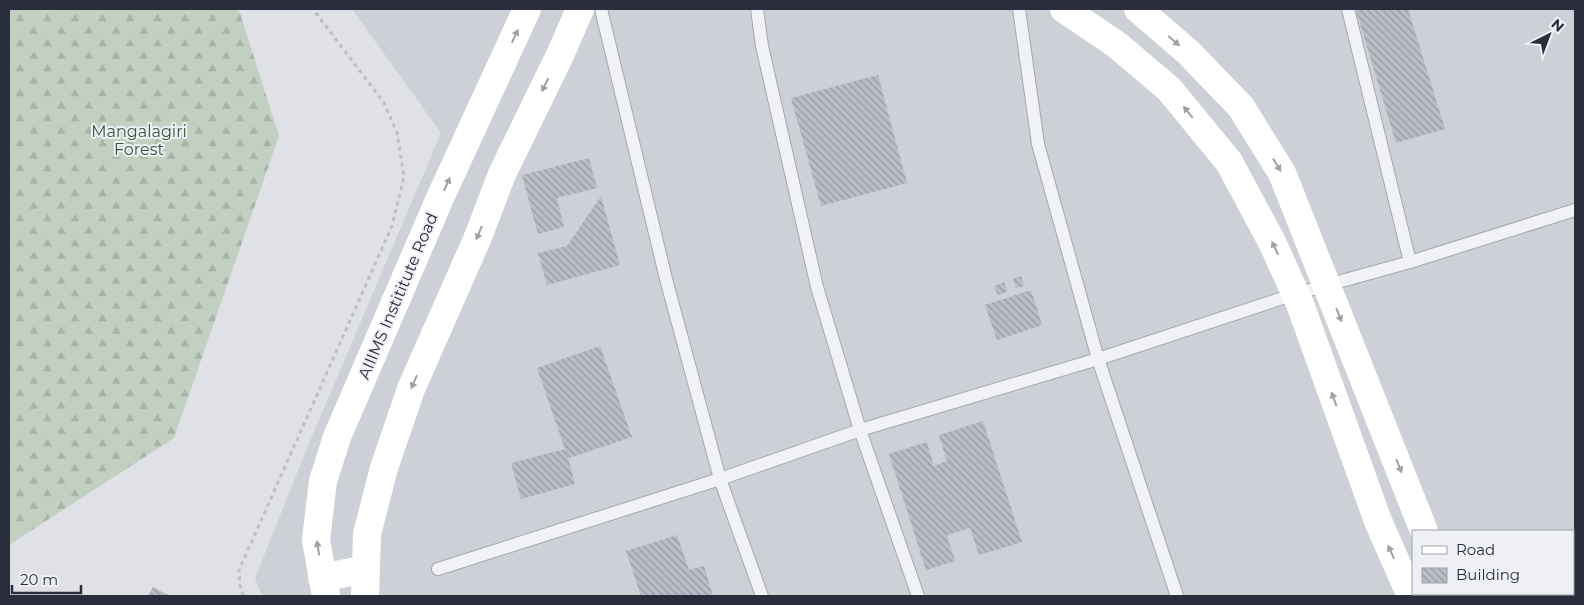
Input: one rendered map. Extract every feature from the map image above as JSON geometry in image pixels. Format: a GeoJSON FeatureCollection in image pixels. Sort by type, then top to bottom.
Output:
{"type":"FeatureCollection","features":[{"type":"Feature","properties":{"kind":"street","name":"AIIIMS Instititute Road"},"geometry":{"type":"LineString","coordinates":[[324,587],[316,540],[323,480],[337,437],[440,198],[528,9]]}},
{"type":"Feature","properties":{"kind":"street"},"geometry":{"type":"LineString","coordinates":[[365,596],[367,534],[384,468],[411,389],[478,237],[502,174],[580,9]]}},
{"type":"Feature","properties":{"kind":"street"},"geometry":{"type":"LineString","coordinates":[[1064,9],[1117,45],[1169,89],[1229,162],[1272,242],[1295,294],[1378,521],[1411,596]]}},
{"type":"Feature","properties":{"kind":"street"},"geometry":{"type":"LineString","coordinates":[[1138,9],[1189,53],[1241,107],[1282,173],[1424,530]]}},
{"type":"Feature","properties":{"kind":"street"},"geometry":{"type":"LineString","coordinates":[[324,587],[366,569]]}},
{"type":"Feature","properties":{"kind":"lane"},"geometry":{"type":"LineString","coordinates":[[601,9],[666,279],[720,479],[762,596]]}},
{"type":"Feature","properties":{"kind":"lane"},"geometry":{"type":"LineString","coordinates":[[757,9],[762,46],[817,287],[860,430],[918,596]]}},
{"type":"Feature","properties":{"kind":"lane"},"geometry":{"type":"LineString","coordinates":[[1018,9],[1038,144],[1098,359],[1177,596]]}},
{"type":"Feature","properties":{"kind":"lane"},"geometry":{"type":"LineString","coordinates":[[1348,9],[1410,262]]}},
{"type":"Feature","properties":{"kind":"lane"},"geometry":{"type":"LineString","coordinates":[[438,569],[720,479],[860,430],[1098,359],[1327,284],[1410,262],[1575,210]]}},
{"type":"Feature","properties":{"kind":"path"},"geometry":{"type":"LineString","coordinates":[[243,596],[239,570],[392,226],[404,177],[397,133],[384,103],[313,9]]}},
{"type":"Feature","properties":{"kind":"shaded area"},"geometry":{"type":"Polygon","coordinates":[[[352,9],[1575,9],[1575,596],[262,596],[255,578],[310,441],[441,133],[352,9]]]}},
{"type":"Feature","properties":{"kind":"green space","name":"Mangalagiri Forest"},"geometry":{"type":"Polygon","coordinates":[[[9,9],[236,9],[240,13],[279,136],[174,438],[9,545],[9,9]]]}},
{"type":"Feature","properties":{"kind":"building"},"geometry":{"type":"Polygon","coordinates":[[[1408,9],[1445,129],[1396,143],[1356,10],[1408,9]]]}},
{"type":"Feature","properties":{"kind":"building"},"geometry":{"type":"Polygon","coordinates":[[[878,75],[907,183],[821,206],[791,98],[878,75]]]}},
{"type":"Feature","properties":{"kind":"building"},"geometry":{"type":"Polygon","coordinates":[[[589,158],[597,188],[557,198],[564,227],[538,234],[522,175],[589,158]]]}},
{"type":"Feature","properties":{"kind":"building"},"geometry":{"type":"Polygon","coordinates":[[[601,196],[620,265],[547,285],[538,253],[567,246],[601,196]]]}},
{"type":"Feature","properties":{"kind":"building"},"geometry":{"type":"Polygon","coordinates":[[[1021,276],[1024,286],[1016,288],[1013,279],[1021,276]]]}},
{"type":"Feature","properties":{"kind":"building"},"geometry":{"type":"Polygon","coordinates":[[[1004,282],[1007,292],[998,295],[994,286],[1004,282]]]}},
{"type":"Feature","properties":{"kind":"building"},"geometry":{"type":"Polygon","coordinates":[[[1031,290],[1042,325],[997,340],[985,305],[1031,290]]]}},
{"type":"Feature","properties":{"kind":"building"},"geometry":{"type":"Polygon","coordinates":[[[600,346],[632,437],[569,458],[567,454],[575,484],[521,499],[511,463],[565,449],[537,368],[600,346]]]}},
{"type":"Feature","properties":{"kind":"building"},"geometry":{"type":"Polygon","coordinates":[[[983,421],[1022,542],[979,555],[970,528],[947,535],[955,561],[926,570],[889,454],[927,442],[934,466],[947,461],[939,435],[983,421]]]}},
{"type":"Feature","properties":{"kind":"building"},"geometry":{"type":"Polygon","coordinates":[[[677,535],[689,570],[704,566],[713,596],[641,596],[626,551],[677,535]]]}},
{"type":"Feature","properties":{"kind":"building"},"geometry":{"type":"Polygon","coordinates":[[[153,587],[170,596],[148,596],[153,587]]]}}]}
